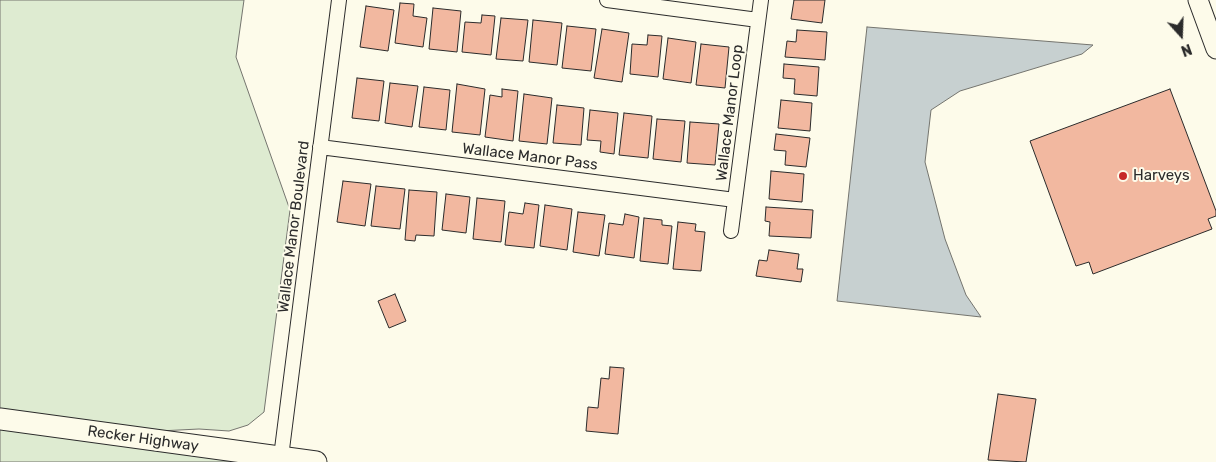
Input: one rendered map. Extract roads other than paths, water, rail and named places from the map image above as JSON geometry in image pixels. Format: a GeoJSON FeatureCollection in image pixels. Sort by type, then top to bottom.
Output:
{"type":"FeatureCollection","features":[{"type":"Feature","properties":{"kind":"main road","name":"Recker Highway"},"geometry":{"type":"LineString","coordinates":[[0,419],[316,462]]}},
{"type":"Feature","properties":{"kind":"street","name":"Wallace Manor Boulevard"},"geometry":{"type":"LineString","coordinates":[[281,457],[339,0]]}},
{"type":"Feature","properties":{"kind":"street"},"geometry":{"type":"LineString","coordinates":[[607,0],[758,20]]}},
{"type":"Feature","properties":{"kind":"street","name":"Wallace Manor Loop"},"geometry":{"type":"LineString","coordinates":[[731,231],[761,0]]}},
{"type":"Feature","properties":{"kind":"street"},"geometry":{"type":"LineString","coordinates":[[1198,0],[1216,49]]}},
{"type":"Feature","properties":{"kind":"street","name":"Wallace Manor Pass"},"geometry":{"type":"LineString","coordinates":[[320,147],[735,200]]}},
{"type":"Feature","properties":{"kind":"place","name":"Harveys"},"geometry":{"type":"Point","coordinates":[1123,176]}}]}
